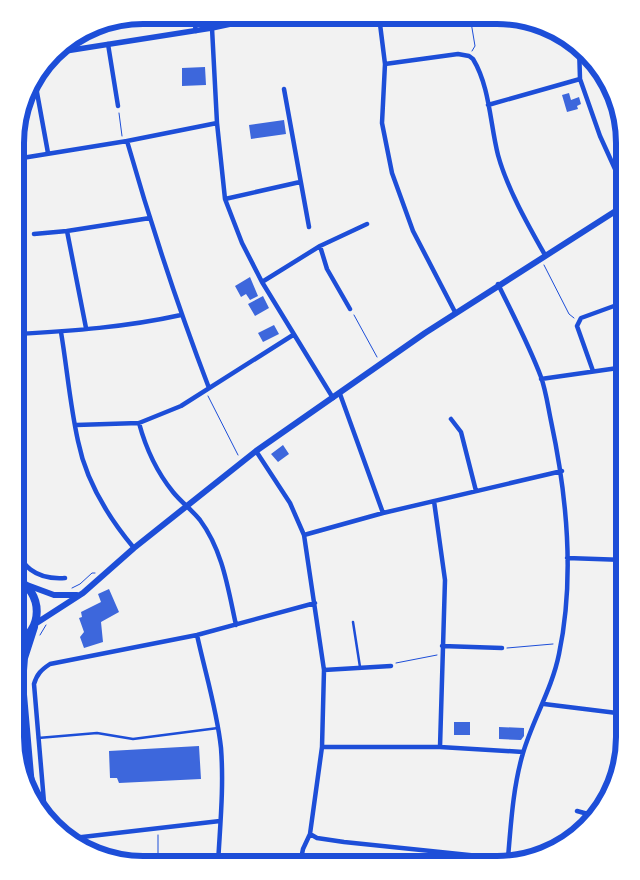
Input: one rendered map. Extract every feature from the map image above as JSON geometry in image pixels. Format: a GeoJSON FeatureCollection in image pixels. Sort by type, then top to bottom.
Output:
{"type":"FeatureCollection","features":[{"type":"Feature","properties":{"kind":"highway"},"geometry":{"type":"LineString","coordinates":[[24,587],[36,602],[34,626],[24,658]]}},
{"type":"Feature","properties":{"kind":"highway"},"geometry":{"type":"LineString","coordinates":[[24,639],[34,626]]}},
{"type":"Feature","properties":{"kind":"highway"},"geometry":{"type":"LineString","coordinates":[[24,706],[30,776]]}},
{"type":"Feature","properties":{"kind":"main road"},"geometry":{"type":"LineString","coordinates":[[34,626],[83,593],[134,548],[256,452],[455,312],[616,211]]}},
{"type":"Feature","properties":{"kind":"main road"},"geometry":{"type":"LineString","coordinates":[[24,582],[54,595],[69,596],[83,593]]}},
{"type":"Feature","properties":{"kind":"street"},"geometry":{"type":"LineString","coordinates":[[195,24],[196,31]]}},
{"type":"Feature","properties":{"kind":"street"},"geometry":{"type":"LineString","coordinates":[[67,51],[231,24]]}},
{"type":"Feature","properties":{"kind":"street"},"geometry":{"type":"LineString","coordinates":[[380,24],[385,64],[382,123],[392,174],[413,231],[455,312]]}},
{"type":"Feature","properties":{"kind":"street"},"geometry":{"type":"LineString","coordinates":[[212,28],[218,97],[217,123],[225,200],[242,243],[262,282],[293,335],[337,396],[382,513]]}},
{"type":"Feature","properties":{"kind":"street"},"geometry":{"type":"LineString","coordinates":[[108,44],[118,106]]}},
{"type":"Feature","properties":{"kind":"street"},"geometry":{"type":"LineString","coordinates":[[385,64],[458,54],[469,56],[476,65],[488,104],[498,156],[543,257]]}},
{"type":"Feature","properties":{"kind":"street"},"geometry":{"type":"LineString","coordinates":[[579,56],[580,79],[600,136],[616,171]]}},
{"type":"Feature","properties":{"kind":"street"},"geometry":{"type":"LineString","coordinates":[[488,104],[580,79]]}},
{"type":"Feature","properties":{"kind":"street"},"geometry":{"type":"LineString","coordinates":[[36,89],[48,153]]}},
{"type":"Feature","properties":{"kind":"street"},"geometry":{"type":"LineString","coordinates":[[284,90],[309,227]]}},
{"type":"Feature","properties":{"kind":"street"},"geometry":{"type":"LineString","coordinates":[[24,157],[125,141],[217,123]]}},
{"type":"Feature","properties":{"kind":"street"},"geometry":{"type":"LineString","coordinates":[[125,141],[207,389]]}},
{"type":"Feature","properties":{"kind":"street"},"geometry":{"type":"LineString","coordinates":[[225,200],[300,182]]}},
{"type":"Feature","properties":{"kind":"street"},"geometry":{"type":"LineString","coordinates":[[34,234],[67,231],[150,218]]}},
{"type":"Feature","properties":{"kind":"street"},"geometry":{"type":"LineString","coordinates":[[262,282],[320,246],[367,224]]}},
{"type":"Feature","properties":{"kind":"street"},"geometry":{"type":"LineString","coordinates":[[67,231],[86,328]]}},
{"type":"Feature","properties":{"kind":"street"},"geometry":{"type":"LineString","coordinates":[[320,246],[327,269],[350,309]]}},
{"type":"Feature","properties":{"kind":"street"},"geometry":{"type":"LineString","coordinates":[[498,284],[523,334],[541,378],[562,471],[567,558],[567,600],[561,643],[544,704],[524,752],[514,791],[508,855]]}},
{"type":"Feature","properties":{"kind":"street"},"geometry":{"type":"LineString","coordinates":[[593,372],[577,326],[579,320],[616,306]]}},
{"type":"Feature","properties":{"kind":"street"},"geometry":{"type":"LineString","coordinates":[[24,334],[61,332],[86,328],[119,328],[181,315]]}},
{"type":"Feature","properties":{"kind":"street"},"geometry":{"type":"LineString","coordinates":[[61,332],[78,441],[95,490],[114,525],[134,548]]}},
{"type":"Feature","properties":{"kind":"street"},"geometry":{"type":"LineString","coordinates":[[76,425],[139,423],[181,406],[293,335]]}},
{"type":"Feature","properties":{"kind":"street"},"geometry":{"type":"LineString","coordinates":[[541,378],[616,369]]}},
{"type":"Feature","properties":{"kind":"street"},"geometry":{"type":"LineString","coordinates":[[451,419],[460,432],[476,491]]}},
{"type":"Feature","properties":{"kind":"street"},"geometry":{"type":"LineString","coordinates":[[139,423],[153,463],[162,477],[200,520],[220,559],[236,625]]}},
{"type":"Feature","properties":{"kind":"street"},"geometry":{"type":"LineString","coordinates":[[256,452],[290,503],[304,535],[324,670],[322,747],[310,834],[302,856]]}},
{"type":"Feature","properties":{"kind":"street"},"geometry":{"type":"LineString","coordinates":[[304,535],[382,513],[562,471]]}},
{"type":"Feature","properties":{"kind":"street"},"geometry":{"type":"LineString","coordinates":[[434,501],[445,580],[440,747]]}},
{"type":"Feature","properties":{"kind":"street"},"geometry":{"type":"LineString","coordinates":[[567,558],[616,560]]}},
{"type":"Feature","properties":{"kind":"street"},"geometry":{"type":"LineString","coordinates":[[24,566],[38,576],[51,579],[65,578]]}},
{"type":"Feature","properties":{"kind":"street"},"geometry":{"type":"LineString","coordinates":[[44,804],[34,684],[36,676],[43,669],[50,664],[197,635],[315,603]]}},
{"type":"Feature","properties":{"kind":"street"},"geometry":{"type":"LineString","coordinates":[[197,635],[218,728],[222,773],[218,856]]}},
{"type":"Feature","properties":{"kind":"street"},"geometry":{"type":"LineString","coordinates":[[442,646],[502,648]]}},
{"type":"Feature","properties":{"kind":"street"},"geometry":{"type":"LineString","coordinates":[[324,670],[392,666]]}},
{"type":"Feature","properties":{"kind":"street"},"geometry":{"type":"LineString","coordinates":[[544,704],[616,713]]}},
{"type":"Feature","properties":{"kind":"street"},"geometry":{"type":"LineString","coordinates":[[322,747],[440,747],[524,752]]}},
{"type":"Feature","properties":{"kind":"street"},"geometry":{"type":"LineString","coordinates":[[577,811],[588,814]]}},
{"type":"Feature","properties":{"kind":"street"},"geometry":{"type":"LineString","coordinates":[[79,837],[220,821]]}},
{"type":"Feature","properties":{"kind":"street"},"geometry":{"type":"LineString","coordinates":[[310,834],[317,838],[344,842],[488,856]]}},
{"type":"Feature","properties":{"kind":"lane"},"geometry":{"type":"LineString","coordinates":[[353,622],[360,667]]}},
{"type":"Feature","properties":{"kind":"lane"},"geometry":{"type":"LineString","coordinates":[[38,738],[97,732],[133,739],[218,728]]}},
{"type":"Feature","properties":{"kind":"path"},"geometry":{"type":"LineString","coordinates":[[469,56],[475,46],[471,24]]}},
{"type":"Feature","properties":{"kind":"path"},"geometry":{"type":"LineString","coordinates":[[118,106],[125,141]]}},
{"type":"Feature","properties":{"kind":"path"},"geometry":{"type":"LineString","coordinates":[[543,257],[569,314],[579,320]]}},
{"type":"Feature","properties":{"kind":"path"},"geometry":{"type":"LineString","coordinates":[[350,309],[381,364]]}},
{"type":"Feature","properties":{"kind":"path"},"geometry":{"type":"LineString","coordinates":[[207,389],[242,462]]}},
{"type":"Feature","properties":{"kind":"path"},"geometry":{"type":"LineString","coordinates":[[38,638],[47,624]]}},
{"type":"Feature","properties":{"kind":"path"},"geometry":{"type":"LineString","coordinates":[[502,648],[561,643]]}},
{"type":"Feature","properties":{"kind":"path"},"geometry":{"type":"LineString","coordinates":[[392,666],[396,663],[442,654]]}},
{"type":"Feature","properties":{"kind":"path"},"geometry":{"type":"LineString","coordinates":[[158,828],[158,856]]}},
{"type":"Feature","properties":{"kind":"building"},"geometry":{"type":"Polygon","coordinates":[[[205,67],[206,85],[182,86],[182,68],[205,67]]]}},
{"type":"Feature","properties":{"kind":"building"},"geometry":{"type":"Polygon","coordinates":[[[569,93],[571,100],[579,97],[581,104],[577,106],[578,109],[567,112],[562,95],[569,93]]]}},
{"type":"Feature","properties":{"kind":"building"},"geometry":{"type":"Polygon","coordinates":[[[284,120],[286,134],[251,139],[249,125],[284,120]]]}},
{"type":"Feature","properties":{"kind":"building"},"geometry":{"type":"Polygon","coordinates":[[[250,277],[258,296],[250,300],[246,294],[241,297],[235,286],[250,277]]]}},
{"type":"Feature","properties":{"kind":"building"},"geometry":{"type":"Polygon","coordinates":[[[263,296],[269,308],[255,316],[248,304],[263,296]]]}},
{"type":"Feature","properties":{"kind":"building"},"geometry":{"type":"Polygon","coordinates":[[[274,325],[279,334],[263,342],[258,333],[274,325]]]}},
{"type":"Feature","properties":{"kind":"building"},"geometry":{"type":"Polygon","coordinates":[[[283,445],[289,454],[278,462],[271,454],[283,445]]]}},
{"type":"Feature","properties":{"kind":"building"},"geometry":{"type":"Polygon","coordinates":[[[109,589],[119,612],[101,622],[103,642],[84,648],[80,637],[84,632],[79,618],[82,617],[81,612],[101,602],[98,594],[109,589]]]}},
{"type":"Feature","properties":{"kind":"building"},"geometry":{"type":"Polygon","coordinates":[[[454,722],[470,722],[470,735],[454,735],[454,722]]]}},
{"type":"Feature","properties":{"kind":"building"},"geometry":{"type":"Polygon","coordinates":[[[499,727],[524,728],[524,736],[521,740],[499,739],[499,727]]]}},
{"type":"Feature","properties":{"kind":"building"},"geometry":{"type":"Polygon","coordinates":[[[199,746],[201,779],[119,783],[117,778],[110,778],[109,751],[199,746]]]}}]}
